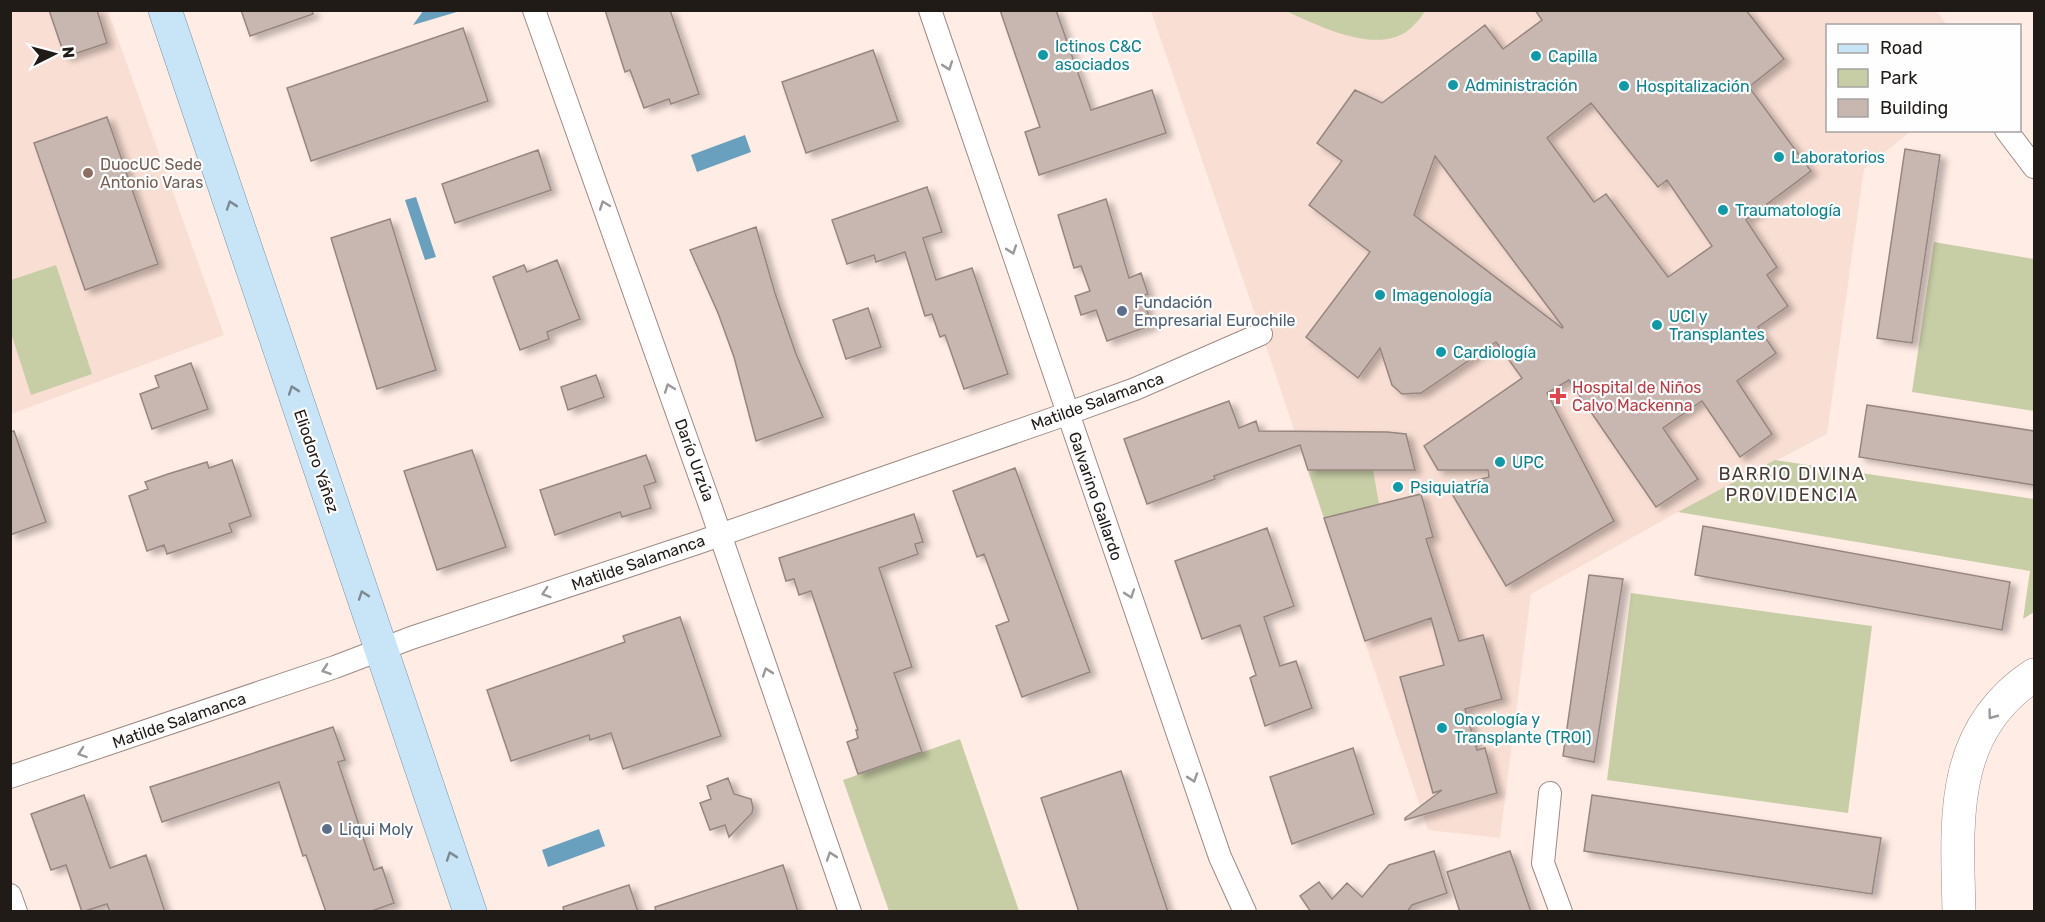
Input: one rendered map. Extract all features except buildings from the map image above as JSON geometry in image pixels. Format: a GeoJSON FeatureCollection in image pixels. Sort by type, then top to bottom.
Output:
{"type":"FeatureCollection","features":[{"type":"Feature","properties":{"kind":"main road","name":"Eliodoro Yáñez"},"geometry":{"type":"LineString","coordinates":[[165,10],[470,912]]}},
{"type":"Feature","properties":{"kind":"street","name":"Darío Urzúa"},"geometry":{"type":"LineString","coordinates":[[534,10],[720,534],[850,912]]}},
{"type":"Feature","properties":{"kind":"street","name":"Galvarino Gallardo"},"geometry":{"type":"LineString","coordinates":[[930,10],[1220,857],[1245,912]]}},
{"type":"Feature","properties":{"kind":"street"},"geometry":{"type":"LineString","coordinates":[[2008,132],[2034,167]]}},
{"type":"Feature","properties":{"kind":"street","name":"Matilde Salamanca"},"geometry":{"type":"LineString","coordinates":[[10,777],[1068,413],[1163,377],[1261,334]]}},
{"type":"Feature","properties":{"kind":"street"},"geometry":{"type":"LineString","coordinates":[[1959,912],[1957,842],[1965,770],[1976,741],[1991,715],[2034,675]]}},
{"type":"Feature","properties":{"kind":"street"},"geometry":{"type":"LineString","coordinates":[[1550,793],[1543,863],[1561,912]]}},
{"type":"Feature","properties":{"kind":"street"},"geometry":{"type":"LineString","coordinates":[[10,895],[16,912]]}},
{"type":"Feature","properties":{"kind":"shaded area","name":"Hospital de Niños Calvo Mackenna"},"geometry":{"type":"Polygon","coordinates":[[[1936,10],[1946,24],[1826,24],[1826,132],[1910,132],[1864,169],[1827,434],[1678,512],[1531,594],[1500,838],[1428,830],[1151,11],[1936,10]]]}},
{"type":"Feature","properties":{"kind":"shaded area","name":"DuocUC Sede Antonio Varas"},"geometry":{"type":"Polygon","coordinates":[[[11,11],[108,11],[224,335],[11,414],[11,11]]]}},
{"type":"Feature","properties":{"kind":"green space"},"geometry":{"type":"Polygon","coordinates":[[[1425,10],[1414,25],[1401,35],[1386,39],[1369,39],[1333,31],[1286,11],[1425,10]]]}},
{"type":"Feature","properties":{"kind":"green space"},"geometry":{"type":"Polygon","coordinates":[[[1934,242],[2034,259],[2034,411],[1912,392],[1934,242]]]}},
{"type":"Feature","properties":{"kind":"green space"},"geometry":{"type":"Polygon","coordinates":[[[56,265],[92,374],[31,395],[11,333],[11,280],[56,265]]]}},
{"type":"Feature","properties":{"kind":"green space"},"geometry":{"type":"Polygon","coordinates":[[[1775,460],[2034,499],[2034,612],[2023,619],[2030,571],[1678,512],[1775,460]]]}},
{"type":"Feature","properties":{"kind":"green space"},"geometry":{"type":"Polygon","coordinates":[[[1308,470],[1373,470],[1379,504],[1324,518],[1308,470]]]}},
{"type":"Feature","properties":{"kind":"green space"},"geometry":{"type":"Polygon","coordinates":[[[1631,593],[1872,626],[1848,813],[1607,780],[1631,593]]]}},
{"type":"Feature","properties":{"kind":"green space"},"geometry":{"type":"Polygon","coordinates":[[[960,739],[1019,911],[889,911],[843,780],[960,739]]]}},
{"type":"Feature","properties":{"kind":"water"},"geometry":{"type":"Polygon","coordinates":[[[423,10],[460,11],[413,25],[423,10]]]}},
{"type":"Feature","properties":{"kind":"water"},"geometry":{"type":"Polygon","coordinates":[[[745,135],[751,152],[697,172],[691,155],[745,135]]]}},
{"type":"Feature","properties":{"kind":"water"},"geometry":{"type":"Polygon","coordinates":[[[416,197],[436,257],[425,260],[405,200],[416,197]]]}},
{"type":"Feature","properties":{"kind":"water"},"geometry":{"type":"Polygon","coordinates":[[[599,829],[605,846],[548,867],[542,850],[599,829]]]}},
{"type":"Feature","properties":{"kind":"place","name":"Ictinos C&C asociados"},"geometry":{"type":"Point","coordinates":[1043,55]}},
{"type":"Feature","properties":{"kind":"place","name":"Capilla"},"geometry":{"type":"Point","coordinates":[1536,56]}},
{"type":"Feature","properties":{"kind":"place","name":"Administración"},"geometry":{"type":"Point","coordinates":[1453,85]}},
{"type":"Feature","properties":{"kind":"place","name":"Hospitalización"},"geometry":{"type":"Point","coordinates":[1624,86]}},
{"type":"Feature","properties":{"kind":"place","name":"Laboratorios"},"geometry":{"type":"Point","coordinates":[1779,157]}},
{"type":"Feature","properties":{"kind":"place","name":"DuocUC Sede Antonio Varas"},"geometry":{"type":"Point","coordinates":[88,173]}},
{"type":"Feature","properties":{"kind":"place","name":"Traumatología"},"geometry":{"type":"Point","coordinates":[1723,210]}},
{"type":"Feature","properties":{"kind":"place","name":"Imagenología"},"geometry":{"type":"Point","coordinates":[1380,295]}},
{"type":"Feature","properties":{"kind":"place","name":"Fundación Empresarial Eurochile"},"geometry":{"type":"Point","coordinates":[1122,311]}},
{"type":"Feature","properties":{"kind":"place","name":"UCI y Transplantes"},"geometry":{"type":"Point","coordinates":[1657,325]}},
{"type":"Feature","properties":{"kind":"place","name":"Cardiología"},"geometry":{"type":"Point","coordinates":[1441,352]}},
{"type":"Feature","properties":{"kind":"place","name":"Hospital de Niños Calvo Mackenna"},"geometry":{"type":"Point","coordinates":[1558,396]}},
{"type":"Feature","properties":{"kind":"place","name":"UPC"},"geometry":{"type":"Point","coordinates":[1500,462]}},
{"type":"Feature","properties":{"kind":"place","name":"Psiquiatría"},"geometry":{"type":"Point","coordinates":[1398,487]}},
{"type":"Feature","properties":{"kind":"place","name":"Oncología y Transplante (TROI)"},"geometry":{"type":"Point","coordinates":[1442,728]}},
{"type":"Feature","properties":{"kind":"place","name":"Liqui Moly"},"geometry":{"type":"Point","coordinates":[327,829]}},
{"type":"Feature","properties":{"kind":"district","name":"BARRIO DIVINA PROVIDENCIA"},"geometry":{"type":"Point","coordinates":[1792,484]}}]}
